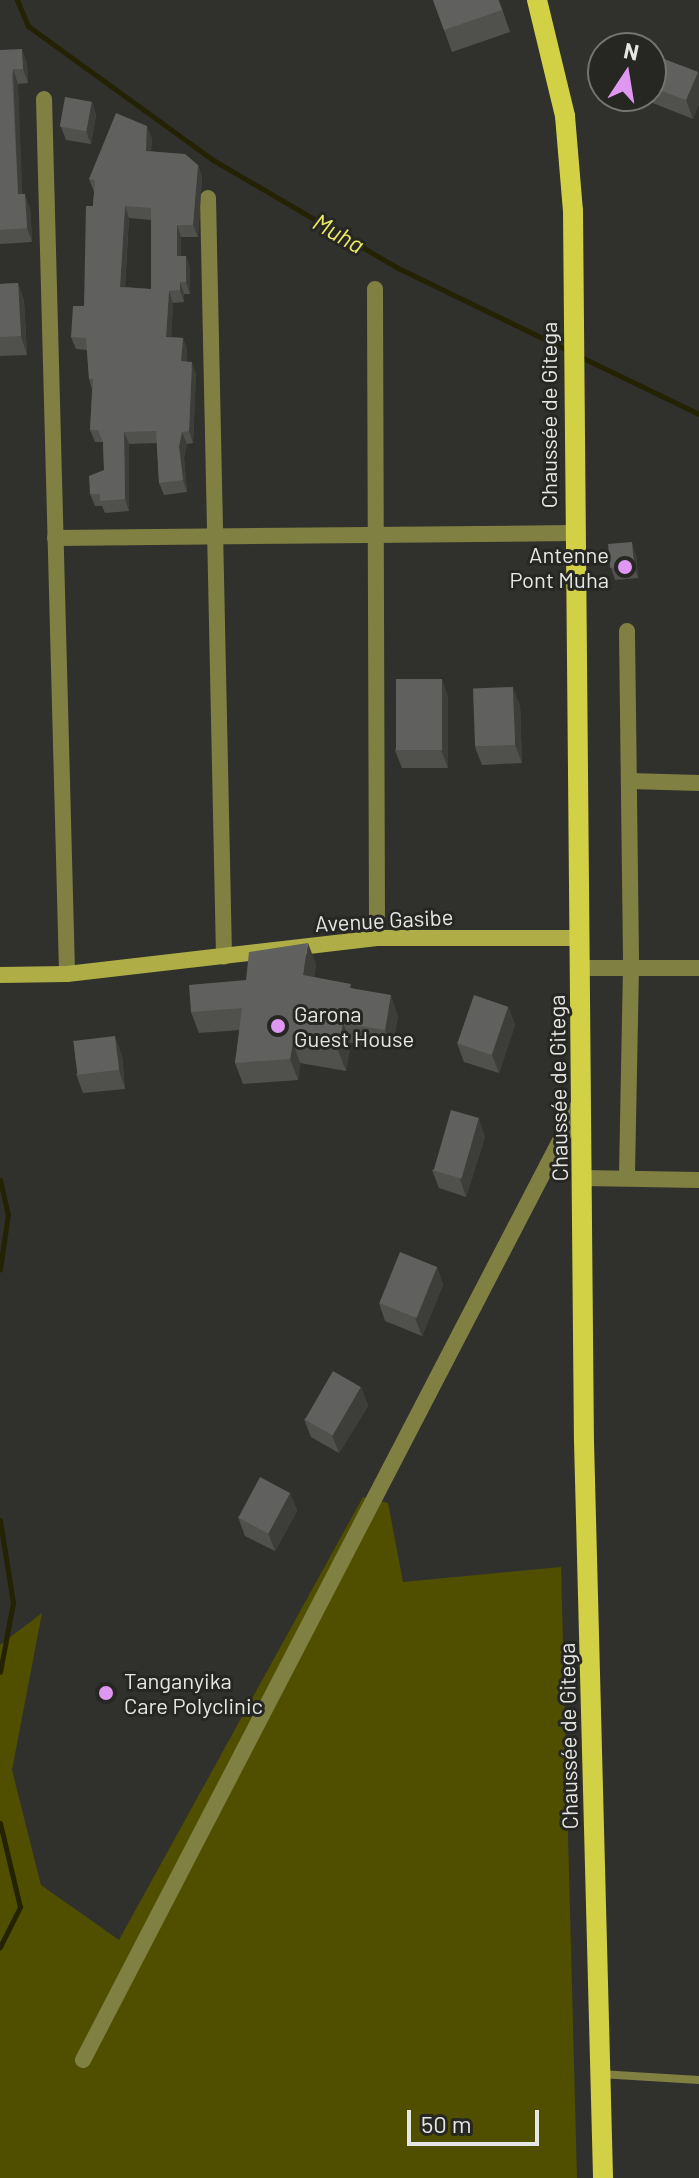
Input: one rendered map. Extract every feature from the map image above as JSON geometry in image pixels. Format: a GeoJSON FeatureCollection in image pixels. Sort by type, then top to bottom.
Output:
{"type":"FeatureCollection","features":[{"type":"Feature","properties":{"kind":"main road","name":"Chaussée de Gitega"},"geometry":{"type":"LineString","coordinates":[[537,0],[565,116],[573,254],[572,533],[580,1102],[603,2178]]}},
{"type":"Feature","properties":{"kind":"street"},"geometry":{"type":"LineString","coordinates":[[44,99],[67,974]]}},
{"type":"Feature","properties":{"kind":"street"},"geometry":{"type":"LineString","coordinates":[[208,198],[224,957]]}},
{"type":"Feature","properties":{"kind":"street"},"geometry":{"type":"LineString","coordinates":[[375,289],[377,938]]}},
{"type":"Feature","properties":{"kind":"street"},"geometry":{"type":"LineString","coordinates":[[55,538],[572,533]]}},
{"type":"Feature","properties":{"kind":"street"},"geometry":{"type":"LineString","coordinates":[[627,631],[631,966],[627,1178]]}},
{"type":"Feature","properties":{"kind":"street"},"geometry":{"type":"LineString","coordinates":[[630,781],[699,783]]}},
{"type":"Feature","properties":{"kind":"street","name":"Avenue Gasibe"},"geometry":{"type":"LineString","coordinates":[[0,975],[67,974],[377,938],[580,938]]}},
{"type":"Feature","properties":{"kind":"street"},"geometry":{"type":"LineString","coordinates":[[580,968],[699,968]]}},
{"type":"Feature","properties":{"kind":"street"},"geometry":{"type":"LineString","coordinates":[[83,2060],[580,1102]]}},
{"type":"Feature","properties":{"kind":"street"},"geometry":{"type":"LineString","coordinates":[[583,1178],[699,1180]]}},
{"type":"Feature","properties":{"kind":"lane"},"geometry":{"type":"LineString","coordinates":[[600,2074],[699,2080]]}},
{"type":"Feature","properties":{"kind":"shaded area"},"geometry":{"type":"Polygon","coordinates":[[[363,1497],[388,1503],[403,1582],[561,1567],[577,2178],[0,2178],[0,1645],[42,1613],[12,1770],[41,1885],[119,1940],[363,1497]]]}},
{"type":"Feature","properties":{"kind":"building"},"geometry":{"type":"Polygon","coordinates":[[[433,0],[498,0],[502,10],[444,30],[433,0]]]}},
{"type":"Feature","properties":{"kind":"building"},"geometry":{"type":"Polygon","coordinates":[[[22,49],[23,69],[13,69],[12,75],[18,194],[25,194],[27,228],[0,230],[0,50],[22,49]]]}},
{"type":"Feature","properties":{"kind":"building"},"geometry":{"type":"Polygon","coordinates":[[[667,60],[698,72],[686,100],[667,93],[667,60]]]}},
{"type":"Feature","properties":{"kind":"building"},"geometry":{"type":"Polygon","coordinates":[[[65,97],[92,102],[86,131],[60,127],[65,97]]]}},
{"type":"Feature","properties":{"kind":"building"},"geometry":{"type":"Polygon","coordinates":[[[116,113],[147,126],[146,151],[185,154],[198,165],[193,225],[177,225],[177,256],[186,256],[186,282],[180,282],[180,290],[169,291],[166,337],[183,338],[181,361],[192,362],[189,431],[182,432],[179,446],[183,480],[159,483],[156,431],[124,432],[125,499],[100,501],[100,494],[90,494],[89,476],[104,470],[103,442],[98,430],[90,430],[93,379],[89,379],[86,338],[71,337],[73,306],[84,306],[86,206],[93,206],[95,180],[89,179],[116,113]],[[125,206],[120,287],[151,289],[151,208],[125,206]]]}},
{"type":"Feature","properties":{"kind":"building"},"geometry":{"type":"Polygon","coordinates":[[[18,283],[21,336],[0,337],[0,284],[18,283]]]}},
{"type":"Feature","properties":{"kind":"building"},"geometry":{"type":"Polygon","coordinates":[[[632,542],[634,566],[610,568],[608,544],[632,542]]]}},
{"type":"Feature","properties":{"kind":"building"},"geometry":{"type":"Polygon","coordinates":[[[396,679],[442,679],[442,750],[396,750],[396,679]]]}},
{"type":"Feature","properties":{"kind":"building"},"geometry":{"type":"Polygon","coordinates":[[[513,687],[515,745],[475,746],[473,688],[513,687]]]}},
{"type":"Feature","properties":{"kind":"building"},"geometry":{"type":"Polygon","coordinates":[[[308,943],[303,975],[391,995],[385,1030],[343,1023],[338,1050],[293,1042],[290,1059],[235,1063],[242,1008],[191,1012],[189,985],[246,980],[249,952],[308,943]]]}},
{"type":"Feature","properties":{"kind":"building"},"geometry":{"type":"Polygon","coordinates":[[[474,995],[508,1007],[491,1055],[457,1043],[474,995]]]}},
{"type":"Feature","properties":{"kind":"building"},"geometry":{"type":"Polygon","coordinates":[[[115,1036],[119,1070],[77,1075],[73,1041],[115,1036]]]}},
{"type":"Feature","properties":{"kind":"building"},"geometry":{"type":"Polygon","coordinates":[[[451,1110],[479,1118],[462,1179],[434,1171],[451,1110]]]}},
{"type":"Feature","properties":{"kind":"building"},"geometry":{"type":"Polygon","coordinates":[[[400,1252],[437,1267],[416,1318],[379,1303],[400,1252]]]}},
{"type":"Feature","properties":{"kind":"building"},"geometry":{"type":"Polygon","coordinates":[[[333,1371],[361,1387],[333,1435],[305,1419],[333,1371]]]}},
{"type":"Feature","properties":{"kind":"building"},"geometry":{"type":"Polygon","coordinates":[[[260,1477],[290,1493],[268,1534],[238,1518],[260,1477]]]}},
{"type":"Feature","properties":{"kind":"waterway","name":"Muha"},"geometry":{"type":"LineString","coordinates":[[17,0],[28,26],[213,160],[396,267],[569,351]]}},
{"type":"Feature","properties":{"kind":"waterway","name":"Muha"},"geometry":{"type":"LineString","coordinates":[[581,357],[699,414]]}},
{"type":"Feature","properties":{"kind":"waterway"},"geometry":{"type":"LineString","coordinates":[[0,1180],[8,1214],[0,1269]]}},
{"type":"Feature","properties":{"kind":"waterway"},"geometry":{"type":"LineString","coordinates":[[0,1520],[13,1603],[0,1672]]}},
{"type":"Feature","properties":{"kind":"waterway"},"geometry":{"type":"LineString","coordinates":[[0,1823],[20,1907],[0,1947]]}},
{"type":"Feature","properties":{"kind":"place","name":"Antenne Pont Muha"},"geometry":{"type":"Point","coordinates":[625,567]}},
{"type":"Feature","properties":{"kind":"place","name":"Garona Guest House"},"geometry":{"type":"Point","coordinates":[278,1026]}},
{"type":"Feature","properties":{"kind":"place","name":"Tanganyika Care Polyclinic"},"geometry":{"type":"Point","coordinates":[106,1693]}}]}
